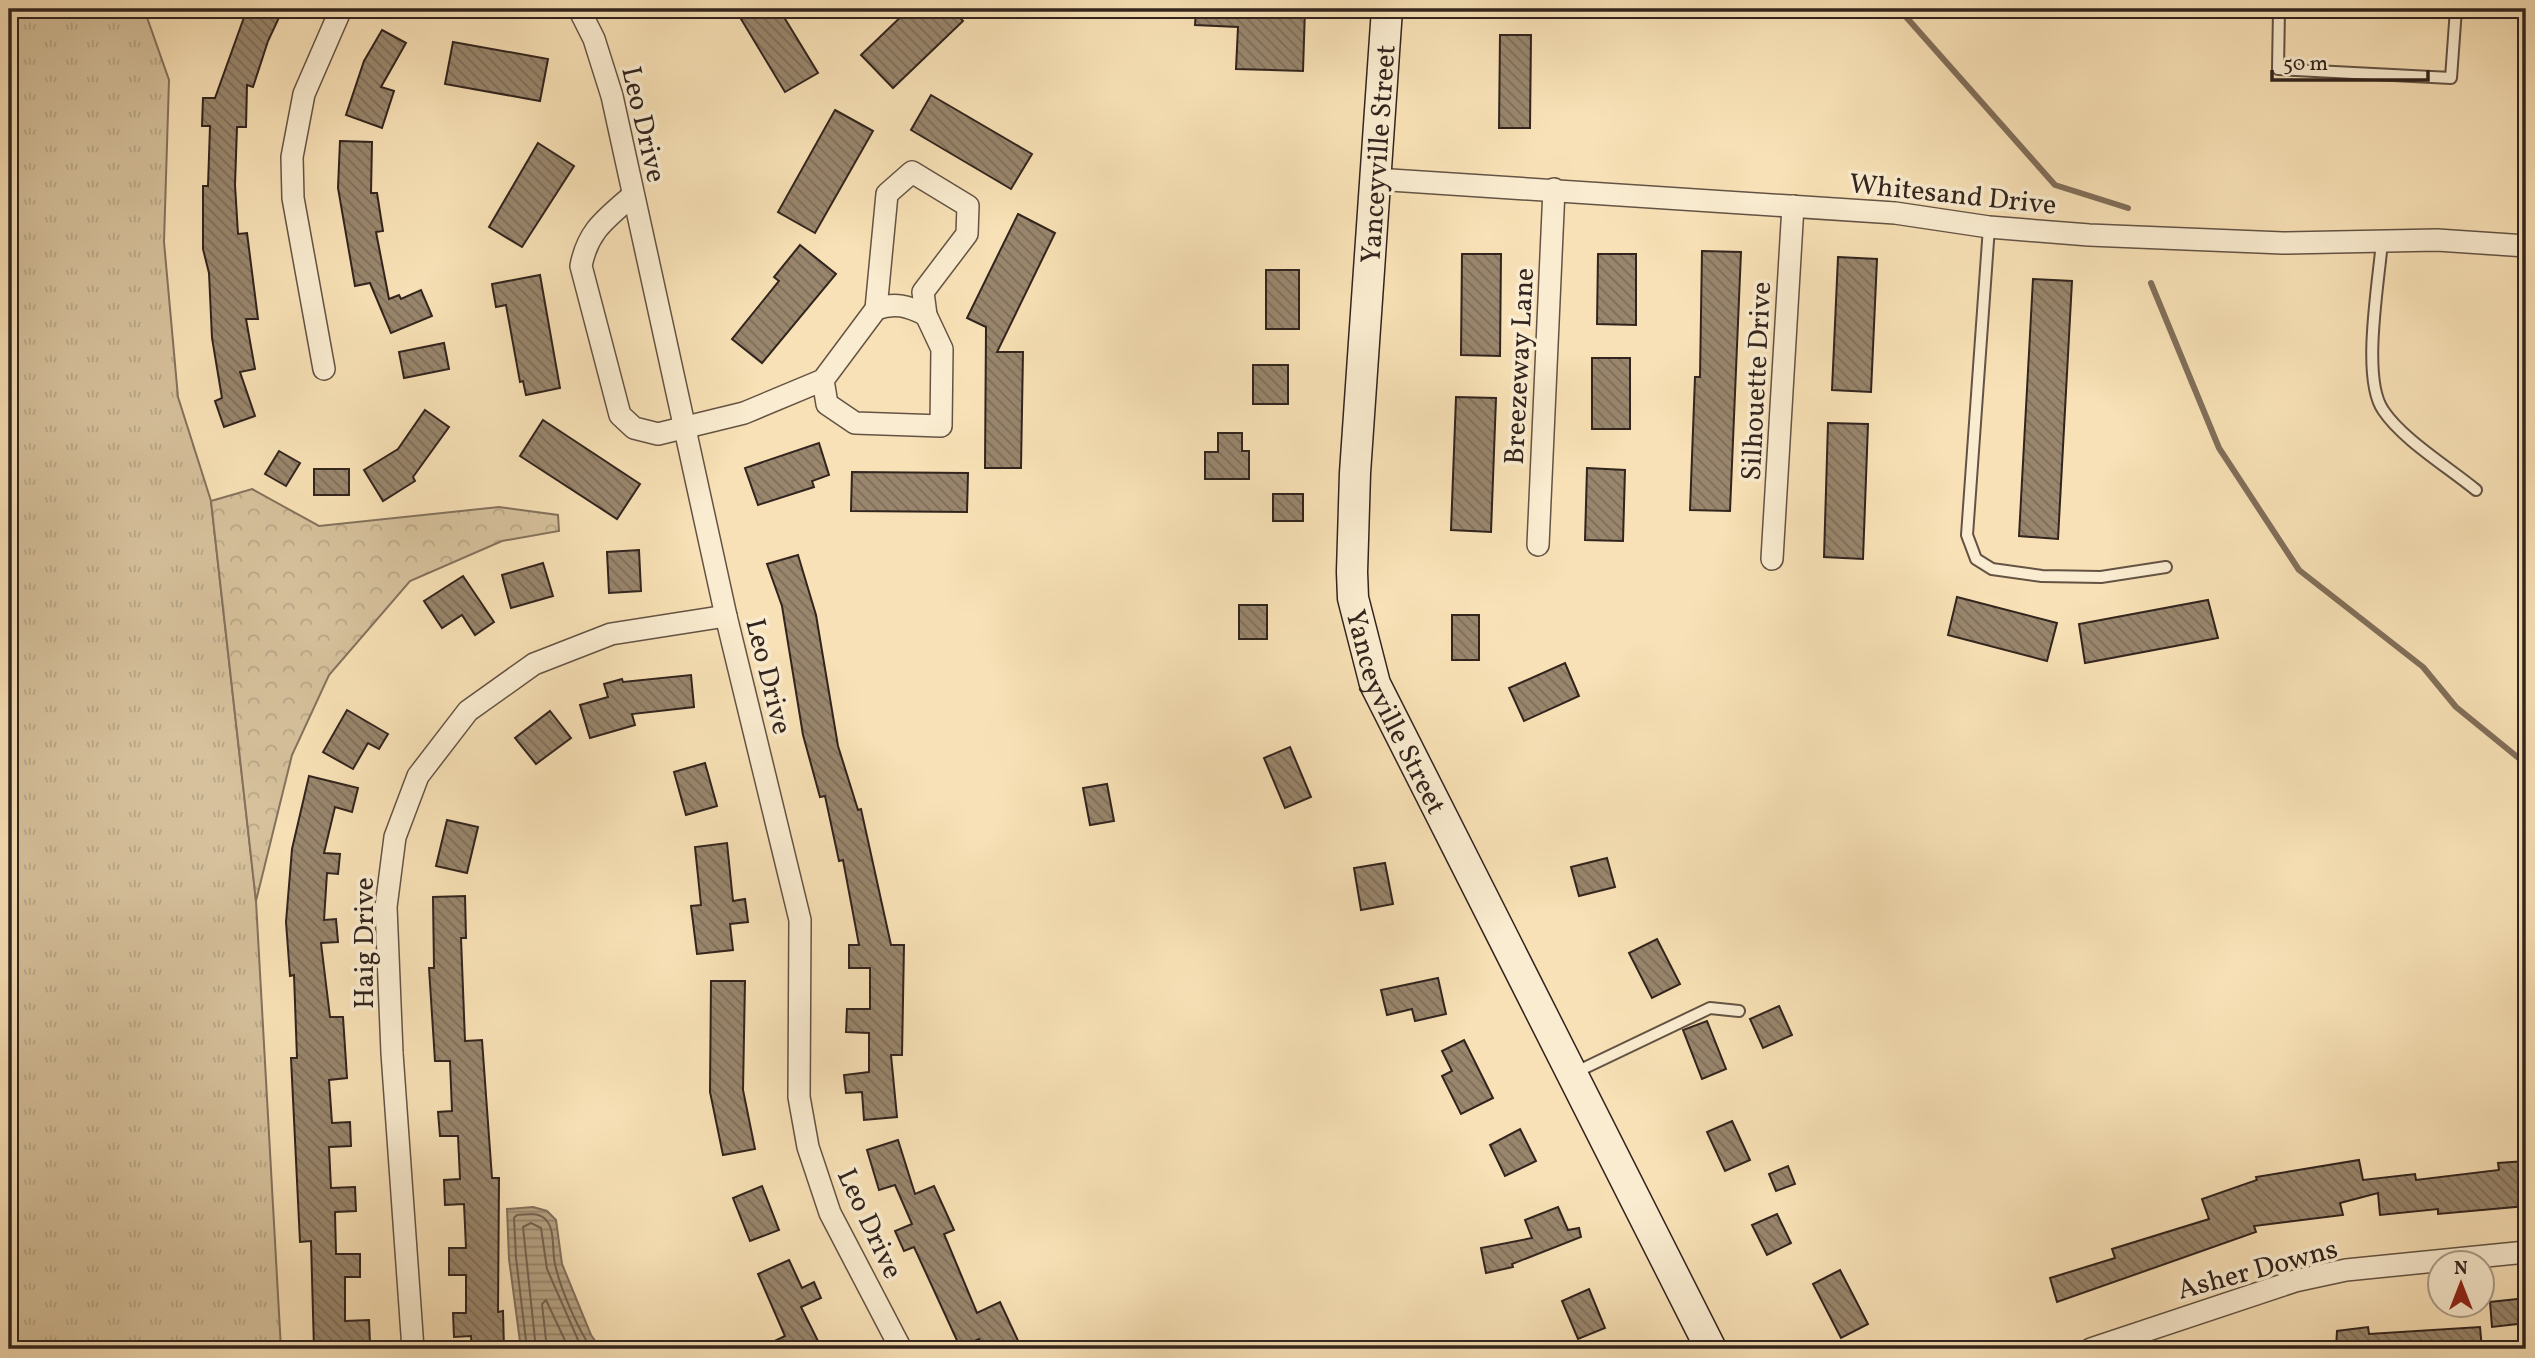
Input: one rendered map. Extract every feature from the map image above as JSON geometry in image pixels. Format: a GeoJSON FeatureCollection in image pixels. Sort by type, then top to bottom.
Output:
{"type":"FeatureCollection","features":[{"type":"Feature","properties":{"kind":"main road","name":"Yanceyville Street"},"geometry":{"type":"LineString","coordinates":[[1387,9],[1355,473],[1353,598],[1375,684],[1711,1349]]}},
{"type":"Feature","properties":{"kind":"street"},"geometry":{"type":"LineString","coordinates":[[324,369],[293,198],[292,158],[304,94],[341,9]]}},
{"type":"Feature","properties":{"kind":"street","name":"Leo Drive"},"geometry":{"type":"LineString","coordinates":[[579,9],[605,69],[726,616],[800,920],[799,1097],[808,1147],[830,1213],[901,1349]]}},
{"type":"Feature","properties":{"kind":"street"},"geometry":{"type":"LineString","coordinates":[[633,195],[595,229],[585,246],[581,267],[620,415],[634,428],[658,434],[744,413],[823,380],[876,309],[887,194],[912,172],[968,206],[967,234],[923,292],[926,315],[942,349],[942,426],[855,423],[827,404],[823,380]]}},
{"type":"Feature","properties":{"kind":"street","name":"Whitesand Drive"},"geometry":{"type":"LineString","coordinates":[[1375,179],[1895,213],[1989,227],[2184,240],[2283,243],[2382,241],[2526,246]]}},
{"type":"Feature","properties":{"kind":"street","name":"Breezeway Lane"},"geometry":{"type":"LineString","coordinates":[[1538,545],[1554,189]]}},
{"type":"Feature","properties":{"kind":"street","name":"Silhouette Drive"},"geometry":{"type":"LineString","coordinates":[[1772,559],[1793,206]]}},
{"type":"Feature","properties":{"kind":"street"},"geometry":{"type":"LineString","coordinates":[[876,309],[890,304],[907,306],[926,315]]}},
{"type":"Feature","properties":{"kind":"street","name":"Haig Drive"},"geometry":{"type":"LineString","coordinates":[[413,1349],[392,1053],[386,907],[395,837],[418,776],[468,711],[534,664],[611,634],[726,616]]}},
{"type":"Feature","properties":{"kind":"street","name":"Asher Downs"},"geometry":{"type":"LineString","coordinates":[[2091,1349],[2295,1281],[2346,1270],[2526,1252]]}},
{"type":"Feature","properties":{"kind":"lane"},"geometry":{"type":"LineString","coordinates":[[2279,9],[2278,69],[2451,78],[2456,9]]}},
{"type":"Feature","properties":{"kind":"lane"},"geometry":{"type":"LineString","coordinates":[[1989,227],[1967,535],[1976,559],[1992,569],[2042,576],[2101,577],[2166,567]]}},
{"type":"Feature","properties":{"kind":"lane"},"geometry":{"type":"LineString","coordinates":[[2382,241],[2372,363],[2374,392],[2393,422],[2476,490]]}},
{"type":"Feature","properties":{"kind":"lane"},"geometry":{"type":"LineString","coordinates":[[1571,1074],[1710,1008],[1739,1011]]}},
{"type":"Feature","properties":{"kind":"green space"},"geometry":{"type":"Polygon","coordinates":[[[9,9],[144,9],[169,80],[164,242],[178,397],[211,501],[256,901],[281,1349],[9,1349],[9,9]]]}},
{"type":"Feature","properties":{"kind":"green space"},"geometry":{"type":"Polygon","coordinates":[[[252,489],[319,526],[499,507],[558,515],[559,531],[502,541],[410,581],[329,675],[292,755],[256,901],[211,501],[252,489]]]}},
{"type":"Feature","properties":{"kind":"water"},"geometry":{"type":"Polygon","coordinates":[[[533,1207],[547,1211],[556,1220],[562,1264],[591,1335],[601,1349],[521,1349],[509,1259],[507,1209],[533,1207]]]}},
{"type":"Feature","properties":{"kind":"building"},"geometry":{"type":"Polygon","coordinates":[[[247,9],[283,9],[268,41],[253,87],[247,85],[246,127],[237,127],[235,185],[238,234],[247,233],[258,319],[246,319],[255,369],[240,372],[255,416],[224,427],[215,401],[222,398],[212,338],[209,273],[203,249],[203,186],[208,186],[210,126],[202,126],[203,98],[215,98],[247,9]]]}},
{"type":"Feature","properties":{"kind":"building"},"geometry":{"type":"Polygon","coordinates":[[[735,9],[779,9],[818,73],[785,92],[735,9]]]}},
{"type":"Feature","properties":{"kind":"building"},"geometry":{"type":"Polygon","coordinates":[[[909,9],[952,9],[963,21],[893,88],[861,55],[909,9]]]}},
{"type":"Feature","properties":{"kind":"building"},"geometry":{"type":"Polygon","coordinates":[[[1196,9],[1305,9],[1303,71],[1236,69],[1238,27],[1195,25],[1196,9]]]}},
{"type":"Feature","properties":{"kind":"building"},"geometry":{"type":"Polygon","coordinates":[[[382,30],[406,43],[381,87],[394,91],[382,128],[346,115],[364,61],[382,30]]]}},
{"type":"Feature","properties":{"kind":"building"},"geometry":{"type":"Polygon","coordinates":[[[1500,35],[1531,35],[1530,128],[1499,128],[1500,35]]]}},
{"type":"Feature","properties":{"kind":"building"},"geometry":{"type":"Polygon","coordinates":[[[453,42],[548,59],[540,101],[445,84],[453,42]]]}},
{"type":"Feature","properties":{"kind":"building"},"geometry":{"type":"Polygon","coordinates":[[[931,95],[1032,154],[1011,189],[911,130],[931,95]]]}},
{"type":"Feature","properties":{"kind":"building"},"geometry":{"type":"Polygon","coordinates":[[[835,110],[873,131],[815,233],[778,212],[835,110]]]}},
{"type":"Feature","properties":{"kind":"building"},"geometry":{"type":"Polygon","coordinates":[[[340,141],[372,142],[371,193],[377,193],[383,231],[376,232],[389,299],[399,295],[401,299],[421,290],[432,316],[391,333],[370,283],[355,286],[338,188],[340,141]]]}},
{"type":"Feature","properties":{"kind":"building"},"geometry":{"type":"Polygon","coordinates":[[[538,143],[574,166],[522,247],[489,227],[538,143]]]}},
{"type":"Feature","properties":{"kind":"building"},"geometry":{"type":"Polygon","coordinates":[[[1018,214],[1055,233],[997,352],[1023,352],[1021,468],[985,468],[986,327],[967,318],[1018,214]]]}},
{"type":"Feature","properties":{"kind":"building"},"geometry":{"type":"Polygon","coordinates":[[[800,245],[836,274],[762,363],[732,339],[779,281],[774,277],[800,245]]]}},
{"type":"Feature","properties":{"kind":"building"},"geometry":{"type":"Polygon","coordinates":[[[1702,251],[1741,252],[1730,511],[1690,510],[1695,377],[1700,377],[1702,251]]]}},
{"type":"Feature","properties":{"kind":"building"},"geometry":{"type":"Polygon","coordinates":[[[1462,254],[1501,254],[1500,356],[1461,355],[1462,254]]]}},
{"type":"Feature","properties":{"kind":"building"},"geometry":{"type":"Polygon","coordinates":[[[1598,254],[1636,254],[1636,325],[1597,324],[1598,254]]]}},
{"type":"Feature","properties":{"kind":"building"},"geometry":{"type":"Polygon","coordinates":[[[1838,257],[1877,259],[1871,392],[1832,390],[1838,257]]]}},
{"type":"Feature","properties":{"kind":"building"},"geometry":{"type":"Polygon","coordinates":[[[1266,270],[1299,270],[1299,329],[1266,329],[1266,270]]]}},
{"type":"Feature","properties":{"kind":"building"},"geometry":{"type":"Polygon","coordinates":[[[540,275],[560,388],[526,395],[523,381],[520,382],[506,305],[496,307],[492,284],[540,275]]]}},
{"type":"Feature","properties":{"kind":"building"},"geometry":{"type":"Polygon","coordinates":[[[2033,279],[2072,281],[2058,539],[2019,536],[2033,279]]]}},
{"type":"Feature","properties":{"kind":"building"},"geometry":{"type":"Polygon","coordinates":[[[444,343],[449,369],[404,378],[399,352],[444,343]]]}},
{"type":"Feature","properties":{"kind":"building"},"geometry":{"type":"Polygon","coordinates":[[[1592,358],[1630,358],[1630,429],[1592,429],[1592,358]]]}},
{"type":"Feature","properties":{"kind":"building"},"geometry":{"type":"Polygon","coordinates":[[[1253,365],[1288,365],[1288,404],[1253,404],[1253,365]]]}},
{"type":"Feature","properties":{"kind":"building"},"geometry":{"type":"Polygon","coordinates":[[[1456,397],[1496,398],[1491,532],[1451,530],[1456,397]]]}},
{"type":"Feature","properties":{"kind":"building"},"geometry":{"type":"Polygon","coordinates":[[[425,410],[449,427],[413,477],[415,481],[383,501],[364,470],[398,449],[425,410]]]}},
{"type":"Feature","properties":{"kind":"building"},"geometry":{"type":"Polygon","coordinates":[[[543,420],[640,484],[617,519],[520,456],[543,420]]]}},
{"type":"Feature","properties":{"kind":"building"},"geometry":{"type":"Polygon","coordinates":[[[1828,423],[1868,424],[1863,559],[1824,557],[1828,423]]]}},
{"type":"Feature","properties":{"kind":"building"},"geometry":{"type":"Polygon","coordinates":[[[1218,433],[1242,433],[1242,451],[1249,451],[1249,479],[1205,479],[1205,452],[1218,452],[1218,433]]]}},
{"type":"Feature","properties":{"kind":"building"},"geometry":{"type":"Polygon","coordinates":[[[819,443],[829,475],[812,481],[814,487],[758,505],[745,468],[819,443]]]}},
{"type":"Feature","properties":{"kind":"building"},"geometry":{"type":"Polygon","coordinates":[[[279,451],[300,463],[286,486],[265,474],[279,451]]]}},
{"type":"Feature","properties":{"kind":"building"},"geometry":{"type":"Polygon","coordinates":[[[1587,468],[1625,470],[1623,541],[1585,540],[1587,468]]]}},
{"type":"Feature","properties":{"kind":"building"},"geometry":{"type":"Polygon","coordinates":[[[314,469],[349,469],[349,495],[314,495],[314,469]]]}},
{"type":"Feature","properties":{"kind":"building"},"geometry":{"type":"Polygon","coordinates":[[[852,472],[968,473],[967,512],[851,511],[852,472]]]}},
{"type":"Feature","properties":{"kind":"building"},"geometry":{"type":"Polygon","coordinates":[[[1273,494],[1303,494],[1303,521],[1273,521],[1273,494]]]}},
{"type":"Feature","properties":{"kind":"building"},"geometry":{"type":"Polygon","coordinates":[[[639,550],[641,591],[609,593],[607,552],[639,550]]]}},
{"type":"Feature","properties":{"kind":"building"},"geometry":{"type":"Polygon","coordinates":[[[798,555],[816,615],[838,746],[858,810],[861,809],[891,945],[904,945],[902,1055],[891,1055],[897,1117],[864,1120],[862,1092],[846,1093],[844,1075],[869,1072],[869,1033],[846,1032],[847,1009],[870,1009],[870,968],[849,968],[849,945],[859,945],[843,860],[839,861],[825,796],[820,797],[803,735],[782,606],[767,564],[798,555]]]}},
{"type":"Feature","properties":{"kind":"building"},"geometry":{"type":"Polygon","coordinates":[[[543,563],[553,596],[511,608],[502,575],[543,563]]]}},
{"type":"Feature","properties":{"kind":"building"},"geometry":{"type":"Polygon","coordinates":[[[463,576],[494,622],[475,635],[462,615],[442,628],[424,601],[463,576]]]}},
{"type":"Feature","properties":{"kind":"building"},"geometry":{"type":"Polygon","coordinates":[[[1957,597],[2057,623],[2047,661],[1948,635],[1957,597]]]}},
{"type":"Feature","properties":{"kind":"building"},"geometry":{"type":"Polygon","coordinates":[[[2208,600],[2218,638],[2085,663],[2079,624],[2208,600]]]}},
{"type":"Feature","properties":{"kind":"building"},"geometry":{"type":"Polygon","coordinates":[[[1239,605],[1267,605],[1267,639],[1239,639],[1239,605]]]}},
{"type":"Feature","properties":{"kind":"building"},"geometry":{"type":"Polygon","coordinates":[[[1452,615],[1479,615],[1479,660],[1452,660],[1452,615]]]}},
{"type":"Feature","properties":{"kind":"building"},"geometry":{"type":"Polygon","coordinates":[[[1565,663],[1579,696],[1524,721],[1509,688],[1565,663]]]}},
{"type":"Feature","properties":{"kind":"building"},"geometry":{"type":"Polygon","coordinates":[[[691,675],[694,707],[632,714],[635,725],[590,738],[580,705],[608,697],[604,684],[622,679],[623,682],[691,675]]]}},
{"type":"Feature","properties":{"kind":"building"},"geometry":{"type":"Polygon","coordinates":[[[347,710],[388,734],[379,749],[368,743],[353,769],[323,752],[347,710]]]}},
{"type":"Feature","properties":{"kind":"building"},"geometry":{"type":"Polygon","coordinates":[[[550,711],[571,738],[536,764],[515,738],[550,711]]]}},
{"type":"Feature","properties":{"kind":"building"},"geometry":{"type":"Polygon","coordinates":[[[1290,747],[1311,797],[1285,808],[1264,758],[1290,747]]]}},
{"type":"Feature","properties":{"kind":"building"},"geometry":{"type":"Polygon","coordinates":[[[705,763],[717,806],[686,815],[674,772],[705,763]]]}},
{"type":"Feature","properties":{"kind":"building"},"geometry":{"type":"Polygon","coordinates":[[[309,776],[358,788],[352,812],[335,807],[324,853],[340,854],[338,874],[327,873],[324,920],[336,919],[338,942],[321,943],[330,1017],[343,1017],[347,1078],[329,1080],[332,1123],[350,1122],[351,1146],[329,1147],[331,1188],[355,1187],[356,1211],[335,1212],[336,1254],[360,1254],[360,1277],[345,1277],[345,1321],[369,1320],[370,1343],[349,1344],[349,1349],[314,1349],[311,1241],[300,1242],[291,1058],[297,1058],[294,975],[290,976],[286,922],[292,849],[309,776]]]}},
{"type":"Feature","properties":{"kind":"building"},"geometry":{"type":"Polygon","coordinates":[[[1107,784],[1114,821],[1090,825],[1083,788],[1107,784]]]}},
{"type":"Feature","properties":{"kind":"building"},"geometry":{"type":"Polygon","coordinates":[[[447,820],[478,827],[467,873],[436,866],[447,820]]]}},
{"type":"Feature","properties":{"kind":"building"},"geometry":{"type":"Polygon","coordinates":[[[727,843],[733,901],[745,899],[748,922],[730,924],[733,950],[697,954],[691,906],[701,905],[695,847],[727,843]]]}},
{"type":"Feature","properties":{"kind":"building"},"geometry":{"type":"Polygon","coordinates":[[[1607,858],[1615,887],[1579,896],[1571,867],[1607,858]]]}},
{"type":"Feature","properties":{"kind":"building"},"geometry":{"type":"Polygon","coordinates":[[[1385,863],[1393,904],[1361,910],[1354,868],[1385,863]]]}},
{"type":"Feature","properties":{"kind":"building"},"geometry":{"type":"Polygon","coordinates":[[[465,896],[466,938],[461,938],[465,1041],[482,1040],[492,1178],[499,1178],[498,1312],[503,1311],[504,1349],[472,1349],[471,1336],[454,1337],[453,1313],[466,1313],[466,1275],[449,1275],[449,1248],[466,1248],[464,1204],[445,1205],[444,1180],[460,1179],[458,1136],[440,1136],[438,1112],[452,1111],[450,1061],[435,1061],[429,968],[434,968],[433,897],[465,896]]]}},
{"type":"Feature","properties":{"kind":"building"},"geometry":{"type":"Polygon","coordinates":[[[1657,939],[1680,984],[1652,998],[1629,953],[1657,939]]]}},
{"type":"Feature","properties":{"kind":"building"},"geometry":{"type":"Polygon","coordinates":[[[1438,978],[1446,1014],[1415,1021],[1412,1009],[1387,1015],[1381,990],[1438,978]]]}},
{"type":"Feature","properties":{"kind":"building"},"geometry":{"type":"Polygon","coordinates":[[[711,981],[745,981],[743,1090],[755,1149],[723,1155],[710,1092],[711,981]]]}},
{"type":"Feature","properties":{"kind":"building"},"geometry":{"type":"Polygon","coordinates":[[[1779,1006],[1792,1035],[1763,1048],[1750,1019],[1779,1006]]]}},
{"type":"Feature","properties":{"kind":"building"},"geometry":{"type":"Polygon","coordinates":[[[1707,1021],[1726,1069],[1702,1079],[1683,1030],[1707,1021]]]}},
{"type":"Feature","properties":{"kind":"building"},"geometry":{"type":"Polygon","coordinates":[[[1464,1040],[1493,1098],[1461,1114],[1442,1076],[1452,1071],[1442,1051],[1464,1040]]]}},
{"type":"Feature","properties":{"kind":"building"},"geometry":{"type":"Polygon","coordinates":[[[1732,1121],[1750,1160],[1725,1171],[1707,1132],[1732,1121]]]}},
{"type":"Feature","properties":{"kind":"building"},"geometry":{"type":"Polygon","coordinates":[[[1520,1129],[1536,1161],[1505,1176],[1490,1145],[1520,1129]]]}},
{"type":"Feature","properties":{"kind":"building"},"geometry":{"type":"Polygon","coordinates":[[[898,1140],[915,1194],[934,1186],[954,1230],[944,1234],[977,1313],[1000,1302],[1020,1345],[1009,1349],[984,1349],[979,1339],[960,1347],[914,1247],[904,1251],[895,1231],[912,1224],[895,1185],[879,1190],[867,1150],[898,1140]]]}},
{"type":"Feature","properties":{"kind":"building"},"geometry":{"type":"Polygon","coordinates":[[[2359,1160],[2363,1180],[2415,1174],[2416,1180],[2499,1170],[2498,1163],[2526,1161],[2526,1206],[2438,1214],[2438,1209],[2380,1215],[2378,1193],[2340,1203],[2343,1215],[2254,1226],[2256,1232],[2057,1302],[2050,1278],[2115,1258],[2112,1249],[2209,1219],[2202,1199],[2257,1180],[2256,1177],[2359,1160]]]}},
{"type":"Feature","properties":{"kind":"building"},"geometry":{"type":"Polygon","coordinates":[[[1788,1166],[1795,1184],[1776,1191],[1769,1174],[1788,1166]]]}},
{"type":"Feature","properties":{"kind":"building"},"geometry":{"type":"Polygon","coordinates":[[[762,1186],[779,1230],[750,1241],[733,1198],[762,1186]]]}},
{"type":"Feature","properties":{"kind":"building"},"geometry":{"type":"Polygon","coordinates":[[[1558,1207],[1568,1230],[1579,1228],[1581,1237],[1512,1264],[1513,1267],[1486,1273],[1481,1248],[1532,1238],[1525,1220],[1558,1207]]]}},
{"type":"Feature","properties":{"kind":"building"},"geometry":{"type":"Polygon","coordinates":[[[1777,1214],[1791,1243],[1767,1255],[1752,1225],[1777,1214]]]}},
{"type":"Feature","properties":{"kind":"building"},"geometry":{"type":"Polygon","coordinates":[[[789,1260],[802,1288],[814,1282],[821,1298],[801,1307],[822,1349],[758,1349],[785,1336],[758,1274],[789,1260]]]}},
{"type":"Feature","properties":{"kind":"building"},"geometry":{"type":"Polygon","coordinates":[[[1840,1270],[1868,1324],[1841,1338],[1813,1284],[1840,1270]]]}},
{"type":"Feature","properties":{"kind":"building"},"geometry":{"type":"Polygon","coordinates":[[[1589,1289],[1605,1328],[1578,1339],[1562,1301],[1589,1289]]]}},
{"type":"Feature","properties":{"kind":"building"},"geometry":{"type":"Polygon","coordinates":[[[2526,1298],[2526,1323],[2492,1327],[2491,1320],[2496,1320],[2496,1301],[2526,1298]]]}},
{"type":"Feature","properties":{"kind":"building"},"geometry":{"type":"Polygon","coordinates":[[[2368,1327],[2369,1334],[2480,1327],[2482,1349],[2336,1349],[2337,1331],[2368,1327]]]}},
{"type":"Feature","properties":{"kind":"waterway"},"geometry":{"type":"LineString","coordinates":[[1899,9],[2055,185],[2128,208]]}},
{"type":"Feature","properties":{"kind":"waterway"},"geometry":{"type":"LineString","coordinates":[[2151,283],[2219,448],[2299,570],[2423,667],[2456,707],[2526,764]]}}]}
